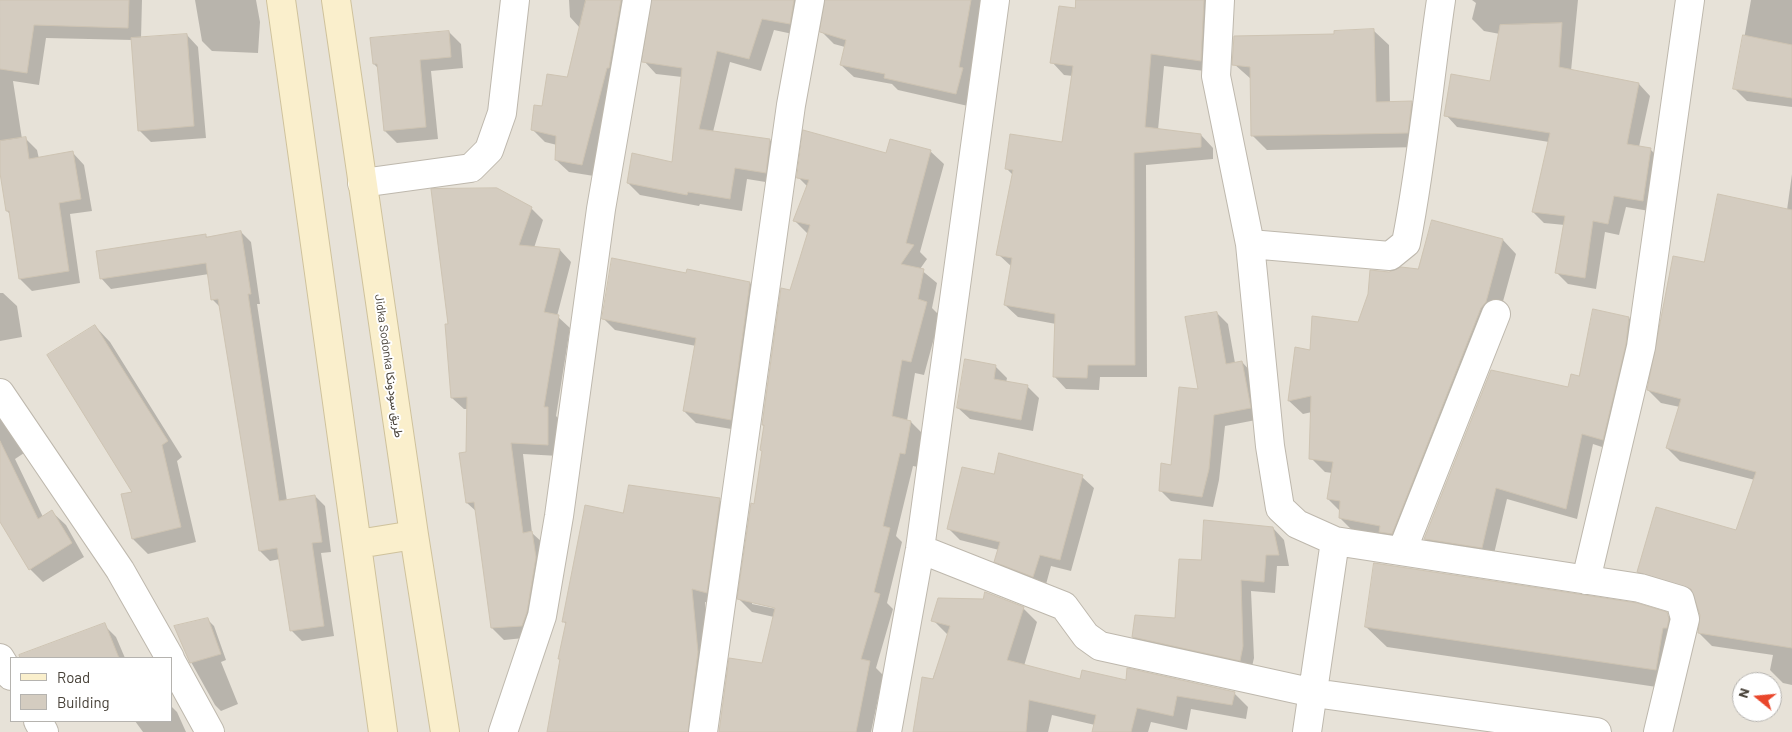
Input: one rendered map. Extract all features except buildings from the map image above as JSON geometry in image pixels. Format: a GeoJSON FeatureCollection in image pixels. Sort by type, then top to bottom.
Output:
{"type":"FeatureCollection","features":[{"type":"Feature","properties":{"kind":"main road"},"geometry":{"type":"LineString","coordinates":[[281,0],[383,732]]}},
{"type":"Feature","properties":{"kind":"main road","name":"Jidka Sodonka طريق سودونكا"},"geometry":{"type":"LineString","coordinates":[[336,0],[414,535],[445,732]]}},
{"type":"Feature","properties":{"kind":"main road"},"geometry":{"type":"LineString","coordinates":[[358,544],[414,535]]}},
{"type":"Feature","properties":{"kind":"street"},"geometry":{"type":"LineString","coordinates":[[362,183],[471,168],[489,150],[502,113],[515,0]]}},
{"type":"Feature","properties":{"kind":"street"},"geometry":{"type":"LineString","coordinates":[[503,732],[542,616],[559,516],[601,209],[637,0]]}},
{"type":"Feature","properties":{"kind":"street"},"geometry":{"type":"LineString","coordinates":[[703,732],[791,105],[810,0]]}},
{"type":"Feature","properties":{"kind":"street"},"geometry":{"type":"LineString","coordinates":[[887,732],[920,549],[995,0]]}},
{"type":"Feature","properties":{"kind":"street"},"geometry":{"type":"LineString","coordinates":[[1220,0],[1216,76],[1250,244],[1270,446],[1280,508],[1297,524],[1335,541],[1640,588],[1680,600],[1686,619],[1658,732]]}},
{"type":"Feature","properties":{"kind":"street"},"geometry":{"type":"LineString","coordinates":[[1250,244],[1390,256],[1406,243],[1420,174],[1429,78],[1441,0]]}},
{"type":"Feature","properties":{"kind":"street"},"geometry":{"type":"LineString","coordinates":[[1586,580],[1641,347],[1690,0]]}},
{"type":"Feature","properties":{"kind":"street"},"geometry":{"type":"LineString","coordinates":[[1402,551],[1496,314]]}},
{"type":"Feature","properties":{"kind":"street"},"geometry":{"type":"LineString","coordinates":[[0,392],[120,570],[168,657]]}},
{"type":"Feature","properties":{"kind":"street"},"geometry":{"type":"LineString","coordinates":[[1307,732],[1335,541]]}},
{"type":"Feature","properties":{"kind":"street"},"geometry":{"type":"LineString","coordinates":[[920,549],[1064,606],[1086,636],[1100,646],[1314,693],[1597,732]]}},
{"type":"Feature","properties":{"kind":"street"},"geometry":{"type":"LineString","coordinates":[[0,658],[10,674]]}},
{"type":"Feature","properties":{"kind":"street"},"geometry":{"type":"LineString","coordinates":[[172,664],[210,732]]}},
{"type":"Feature","properties":{"kind":"shaded area"},"geometry":{"type":"Polygon","coordinates":[[[0,0],[1792,0],[1792,732],[0,732],[0,0]]]}}]}
